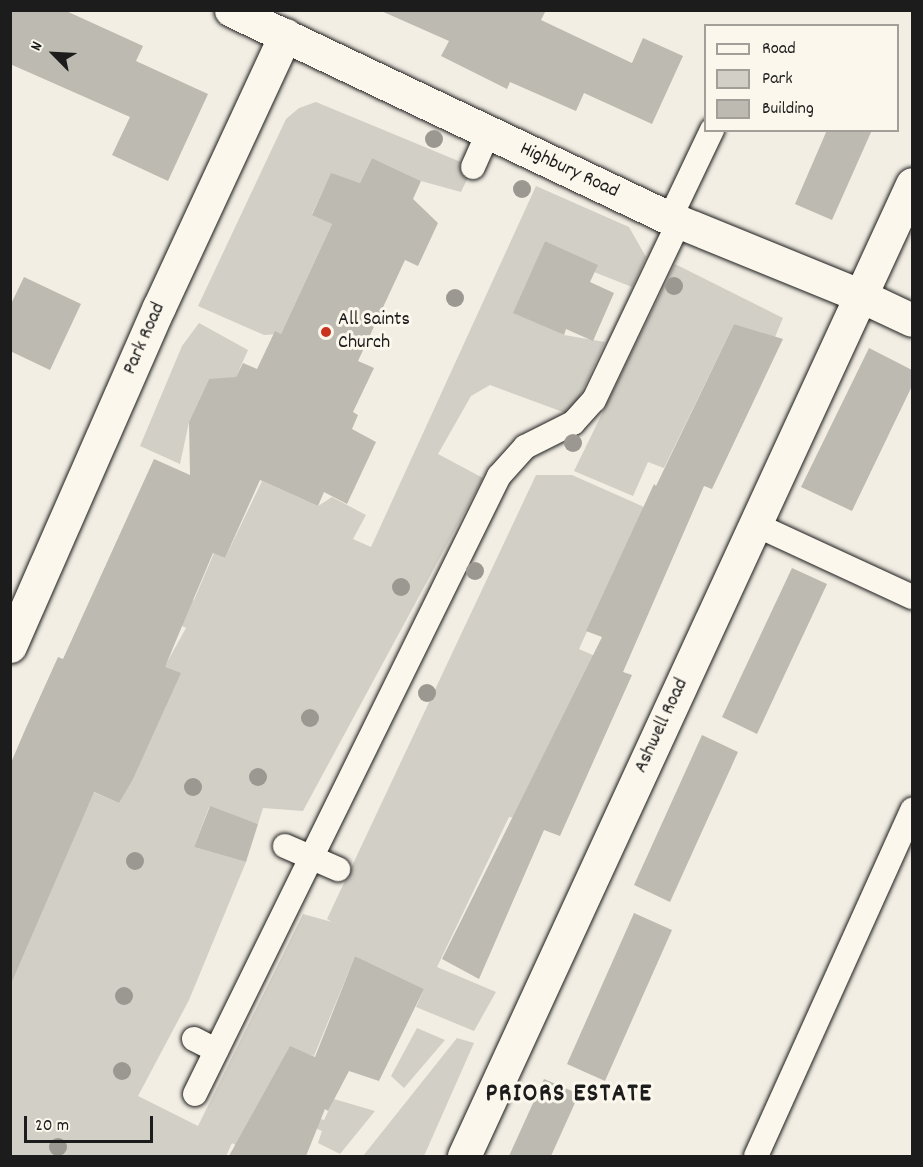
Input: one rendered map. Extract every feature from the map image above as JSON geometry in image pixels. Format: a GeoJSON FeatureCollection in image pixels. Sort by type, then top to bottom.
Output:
{"type":"FeatureCollection","features":[{"type":"Feature","properties":{"kind":"street","name":"Highbury Road"},"geometry":{"type":"LineString","coordinates":[[231,10],[674,220],[861,296],[912,321]]}},
{"type":"Feature","properties":{"kind":"street","name":"Park Road"},"geometry":{"type":"LineString","coordinates":[[10,646],[159,307],[285,35]]}},
{"type":"Feature","properties":{"kind":"street","name":"Ashwell Road"},"geometry":{"type":"LineString","coordinates":[[464,1156],[912,184]]}},
{"type":"Feature","properties":{"kind":"lane"},"geometry":{"type":"LineString","coordinates":[[195,1094],[499,476],[525,447],[573,423],[594,400],[711,132]]}},
{"type":"Feature","properties":{"kind":"lane"},"geometry":{"type":"LineString","coordinates":[[472,167],[488,133]]}},
{"type":"Feature","properties":{"kind":"lane"},"geometry":{"type":"LineString","coordinates":[[754,524],[912,597]]}},
{"type":"Feature","properties":{"kind":"lane"},"geometry":{"type":"LineString","coordinates":[[756,1156],[912,810]]}},
{"type":"Feature","properties":{"kind":"lane"},"geometry":{"type":"LineString","coordinates":[[285,846],[338,869]]}},
{"type":"Feature","properties":{"kind":"lane"},"geometry":{"type":"LineString","coordinates":[[194,1039],[216,1050]]}},
{"type":"Feature","properties":{"kind":"green space"},"geometry":{"type":"Polygon","coordinates":[[[316,102],[473,167],[461,192],[421,181],[372,158],[360,183],[331,174],[312,214],[332,224],[281,334],[264,335],[198,306],[286,119],[299,108],[316,102]]]}},
{"type":"Feature","properties":{"kind":"green space"},"geometry":{"type":"Polygon","coordinates":[[[536,186],[629,227],[646,257],[632,287],[594,272],[597,265],[545,241],[514,313],[564,335],[605,342],[571,415],[490,385],[471,396],[438,454],[483,478],[303,811],[263,808],[258,824],[209,807],[194,847],[246,862],[189,1000],[138,1096],[198,1126],[303,914],[332,922],[327,919],[536,475],[572,475],[644,507],[579,649],[595,656],[516,818],[509,817],[437,967],[496,992],[474,1031],[416,1007],[424,989],[355,956],[314,1056],[289,1048],[242,1149],[232,1143],[226,1156],[11,1156],[10,981],[93,792],[119,803],[166,706],[122,687],[137,650],[166,664],[186,628],[156,613],[194,600],[214,553],[225,558],[262,481],[318,506],[332,497],[366,515],[353,539],[371,547],[536,186]]]}},
{"type":"Feature","properties":{"kind":"green space"},"geometry":{"type":"Polygon","coordinates":[[[675,264],[783,318],[775,337],[734,324],[664,468],[648,462],[633,496],[574,471],[675,264]]]}},
{"type":"Feature","properties":{"kind":"green space"},"geometry":{"type":"Polygon","coordinates":[[[199,323],[248,350],[232,386],[209,379],[189,422],[180,464],[140,446],[182,346],[199,323]]]}},
{"type":"Feature","properties":{"kind":"green space"},"geometry":{"type":"Polygon","coordinates":[[[417,1028],[445,1040],[404,1088],[391,1076],[417,1028]]]}},
{"type":"Feature","properties":{"kind":"green space"},"geometry":{"type":"Polygon","coordinates":[[[457,1038],[474,1043],[424,1156],[363,1156],[457,1038]]]}},
{"type":"Feature","properties":{"kind":"green space"},"geometry":{"type":"Polygon","coordinates":[[[334,1099],[375,1111],[340,1154],[318,1143],[322,1131],[299,1121],[303,1114],[324,1120],[334,1099]]]}},
{"type":"Feature","properties":{"kind":"building"},"geometry":{"type":"Polygon","coordinates":[[[10,10],[64,10],[143,46],[136,61],[208,94],[168,181],[112,155],[130,117],[10,64],[10,10]]]}},
{"type":"Feature","properties":{"kind":"building"},"geometry":{"type":"Polygon","coordinates":[[[379,10],[546,10],[541,20],[632,63],[643,38],[683,56],[652,124],[584,93],[576,111],[510,82],[507,89],[441,56],[449,41],[379,10]]]}},
{"type":"Feature","properties":{"kind":"building"},"geometry":{"type":"Polygon","coordinates":[[[826,132],[871,132],[832,220],[795,204],[826,132]]]}},
{"type":"Feature","properties":{"kind":"building"},"geometry":{"type":"Polygon","coordinates":[[[372,158],[421,181],[413,199],[438,223],[418,266],[405,260],[358,361],[374,368],[353,412],[358,415],[352,429],[376,442],[347,504],[324,492],[318,506],[260,480],[225,558],[213,553],[165,667],[181,673],[133,779],[119,803],[94,792],[10,986],[10,765],[25,730],[58,657],[63,659],[154,459],[190,475],[189,422],[209,379],[236,377],[243,363],[257,369],[275,331],[281,334],[332,224],[312,215],[331,173],[360,183],[372,158]]]}},
{"type":"Feature","properties":{"kind":"building"},"geometry":{"type":"Polygon","coordinates":[[[545,241],[598,265],[590,282],[614,293],[593,341],[566,329],[564,335],[513,313],[545,241]]]}},
{"type":"Feature","properties":{"kind":"building"},"geometry":{"type":"Polygon","coordinates":[[[24,277],[81,304],[50,370],[10,351],[10,306],[24,277]]]}},
{"type":"Feature","properties":{"kind":"building"},"geometry":{"type":"Polygon","coordinates":[[[734,324],[783,339],[712,489],[704,486],[623,672],[632,675],[560,836],[544,830],[479,979],[442,959],[602,637],[586,631],[654,484],[656,486],[734,324]]]}},
{"type":"Feature","properties":{"kind":"building"},"geometry":{"type":"Polygon","coordinates":[[[869,348],[912,370],[912,386],[852,511],[801,487],[869,348]]]}},
{"type":"Feature","properties":{"kind":"building"},"geometry":{"type":"Polygon","coordinates":[[[792,568],[827,584],[757,734],[722,717],[792,568]]]}},
{"type":"Feature","properties":{"kind":"building"},"geometry":{"type":"Polygon","coordinates":[[[702,735],[738,752],[670,902],[634,885],[702,735]]]}},
{"type":"Feature","properties":{"kind":"building"},"geometry":{"type":"Polygon","coordinates":[[[210,806],[258,824],[246,862],[194,847],[210,806]]]}},
{"type":"Feature","properties":{"kind":"building"},"geometry":{"type":"Polygon","coordinates":[[[634,913],[672,930],[605,1081],[567,1064],[634,913]]]}},
{"type":"Feature","properties":{"kind":"building"},"geometry":{"type":"Polygon","coordinates":[[[355,956],[424,989],[379,1081],[349,1071],[328,1111],[325,1109],[306,1156],[229,1156],[290,1046],[315,1057],[355,956]]]}},
{"type":"Feature","properties":{"kind":"building"},"geometry":{"type":"Polygon","coordinates":[[[544,1079],[579,1094],[551,1156],[509,1156],[544,1079]]]}},
{"type":"Feature","properties":{"kind":"place","name":"All Saints Church"},"geometry":{"type":"Point","coordinates":[326,332]}},
{"type":"Feature","properties":{"kind":"district","name":"PRIORS ESTATE"},"geometry":{"type":"Point","coordinates":[569,1095]}}]}
